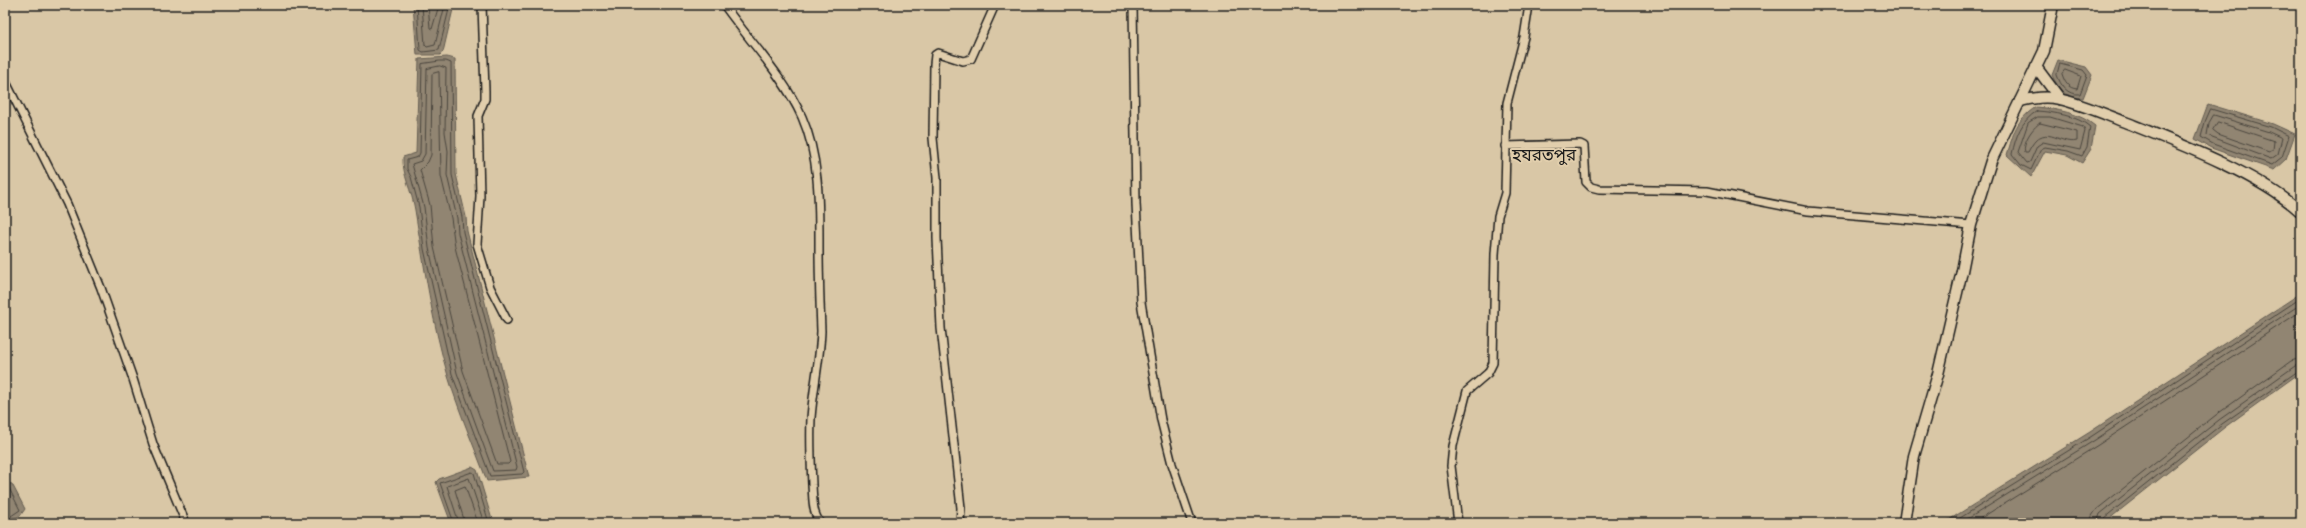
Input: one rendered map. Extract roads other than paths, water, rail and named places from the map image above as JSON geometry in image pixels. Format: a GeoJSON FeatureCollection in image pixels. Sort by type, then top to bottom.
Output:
{"type":"FeatureCollection","features":[{"type":"Feature","properties":{"kind":"main road"},"geometry":{"type":"LineString","coordinates":[[1904,523],[1914,456],[1938,374],[1971,225],[1991,161],[2044,51],[2053,5]]}},
{"type":"Feature","properties":{"kind":"main road"},"geometry":{"type":"LineString","coordinates":[[2036,67],[2060,99]]}},
{"type":"Feature","properties":{"kind":"main road"},"geometry":{"type":"LineString","coordinates":[[2020,101],[2038,97],[2060,99],[2148,131],[2227,166],[2293,204],[2301,212]]}},
{"type":"Feature","properties":{"kind":"street"},"geometry":{"type":"LineString","coordinates":[[482,5],[485,99],[478,116],[480,196],[477,244],[490,286],[507,320]]}},
{"type":"Feature","properties":{"kind":"street"},"geometry":{"type":"LineString","coordinates":[[724,5],[766,58],[802,116],[812,150],[818,185],[820,354],[813,399],[810,437],[813,498],[816,515],[821,523]]}},
{"type":"Feature","properties":{"kind":"street"},"geometry":{"type":"LineString","coordinates":[[960,523],[961,508],[941,328],[937,238],[937,178],[933,138],[934,64],[935,55],[938,53],[963,61],[971,59],[995,5]]}},
{"type":"Feature","properties":{"kind":"street"},"geometry":{"type":"LineString","coordinates":[[1133,5],[1136,203],[1141,302],[1161,420],[1172,464],[1192,523]]}},
{"type":"Feature","properties":{"kind":"street"},"geometry":{"type":"LineString","coordinates":[[1458,523],[1451,466],[1453,446],[1467,391],[1488,373],[1493,364],[1496,246],[1498,216],[1505,193],[1507,103],[1524,37],[1529,5]]}},
{"type":"Feature","properties":{"kind":"street"},"geometry":{"type":"LineString","coordinates":[[5,80],[67,204],[101,288],[133,379],[153,444],[186,523]]}},
{"type":"Feature","properties":{"kind":"street"},"geometry":{"type":"LineString","coordinates":[[1505,146],[1580,144],[1584,146],[1586,182],[1591,187],[1599,189],[1707,191],[1808,211],[1971,225]]}},
{"type":"Feature","properties":{"kind":"water"},"geometry":{"type":"Polygon","coordinates":[[[413,5],[454,5],[443,52],[440,55],[417,55],[413,5]]]}},
{"type":"Feature","properties":{"kind":"water"},"geometry":{"type":"Polygon","coordinates":[[[447,57],[455,59],[456,174],[466,217],[467,231],[529,477],[487,481],[457,403],[442,356],[429,293],[414,203],[404,170],[403,157],[416,153],[419,59],[447,57]]]}},
{"type":"Feature","properties":{"kind":"water"},"geometry":{"type":"Polygon","coordinates":[[[2058,60],[2086,67],[2092,75],[2083,98],[2068,95],[2057,85],[2052,75],[2058,60]]]}},
{"type":"Feature","properties":{"kind":"water"},"geometry":{"type":"Polygon","coordinates":[[[2208,104],[2273,124],[2295,134],[2286,159],[2274,170],[2211,148],[2195,139],[2208,104]]]}},
{"type":"Feature","properties":{"kind":"water"},"geometry":{"type":"Polygon","coordinates":[[[2036,107],[2060,110],[2082,118],[2095,126],[2091,149],[2082,163],[2067,155],[2045,151],[2031,177],[2007,155],[2019,122],[2036,107]]]}},
{"type":"Feature","properties":{"kind":"water"},"geometry":{"type":"Polygon","coordinates":[[[2301,293],[2301,372],[2225,427],[2104,523],[1944,523],[2090,432],[2301,293]]]}},
{"type":"Feature","properties":{"kind":"water"},"geometry":{"type":"Polygon","coordinates":[[[472,467],[477,470],[493,523],[451,523],[436,482],[439,479],[472,467]]]}},
{"type":"Feature","properties":{"kind":"water"},"geometry":{"type":"Polygon","coordinates":[[[5,484],[12,484],[25,509],[20,516],[5,523],[5,484]]]}},
{"type":"Feature","properties":{"kind":"district","name":"হযরতপুর"},"geometry":{"type":"Point","coordinates":[1544,156]}}]}
